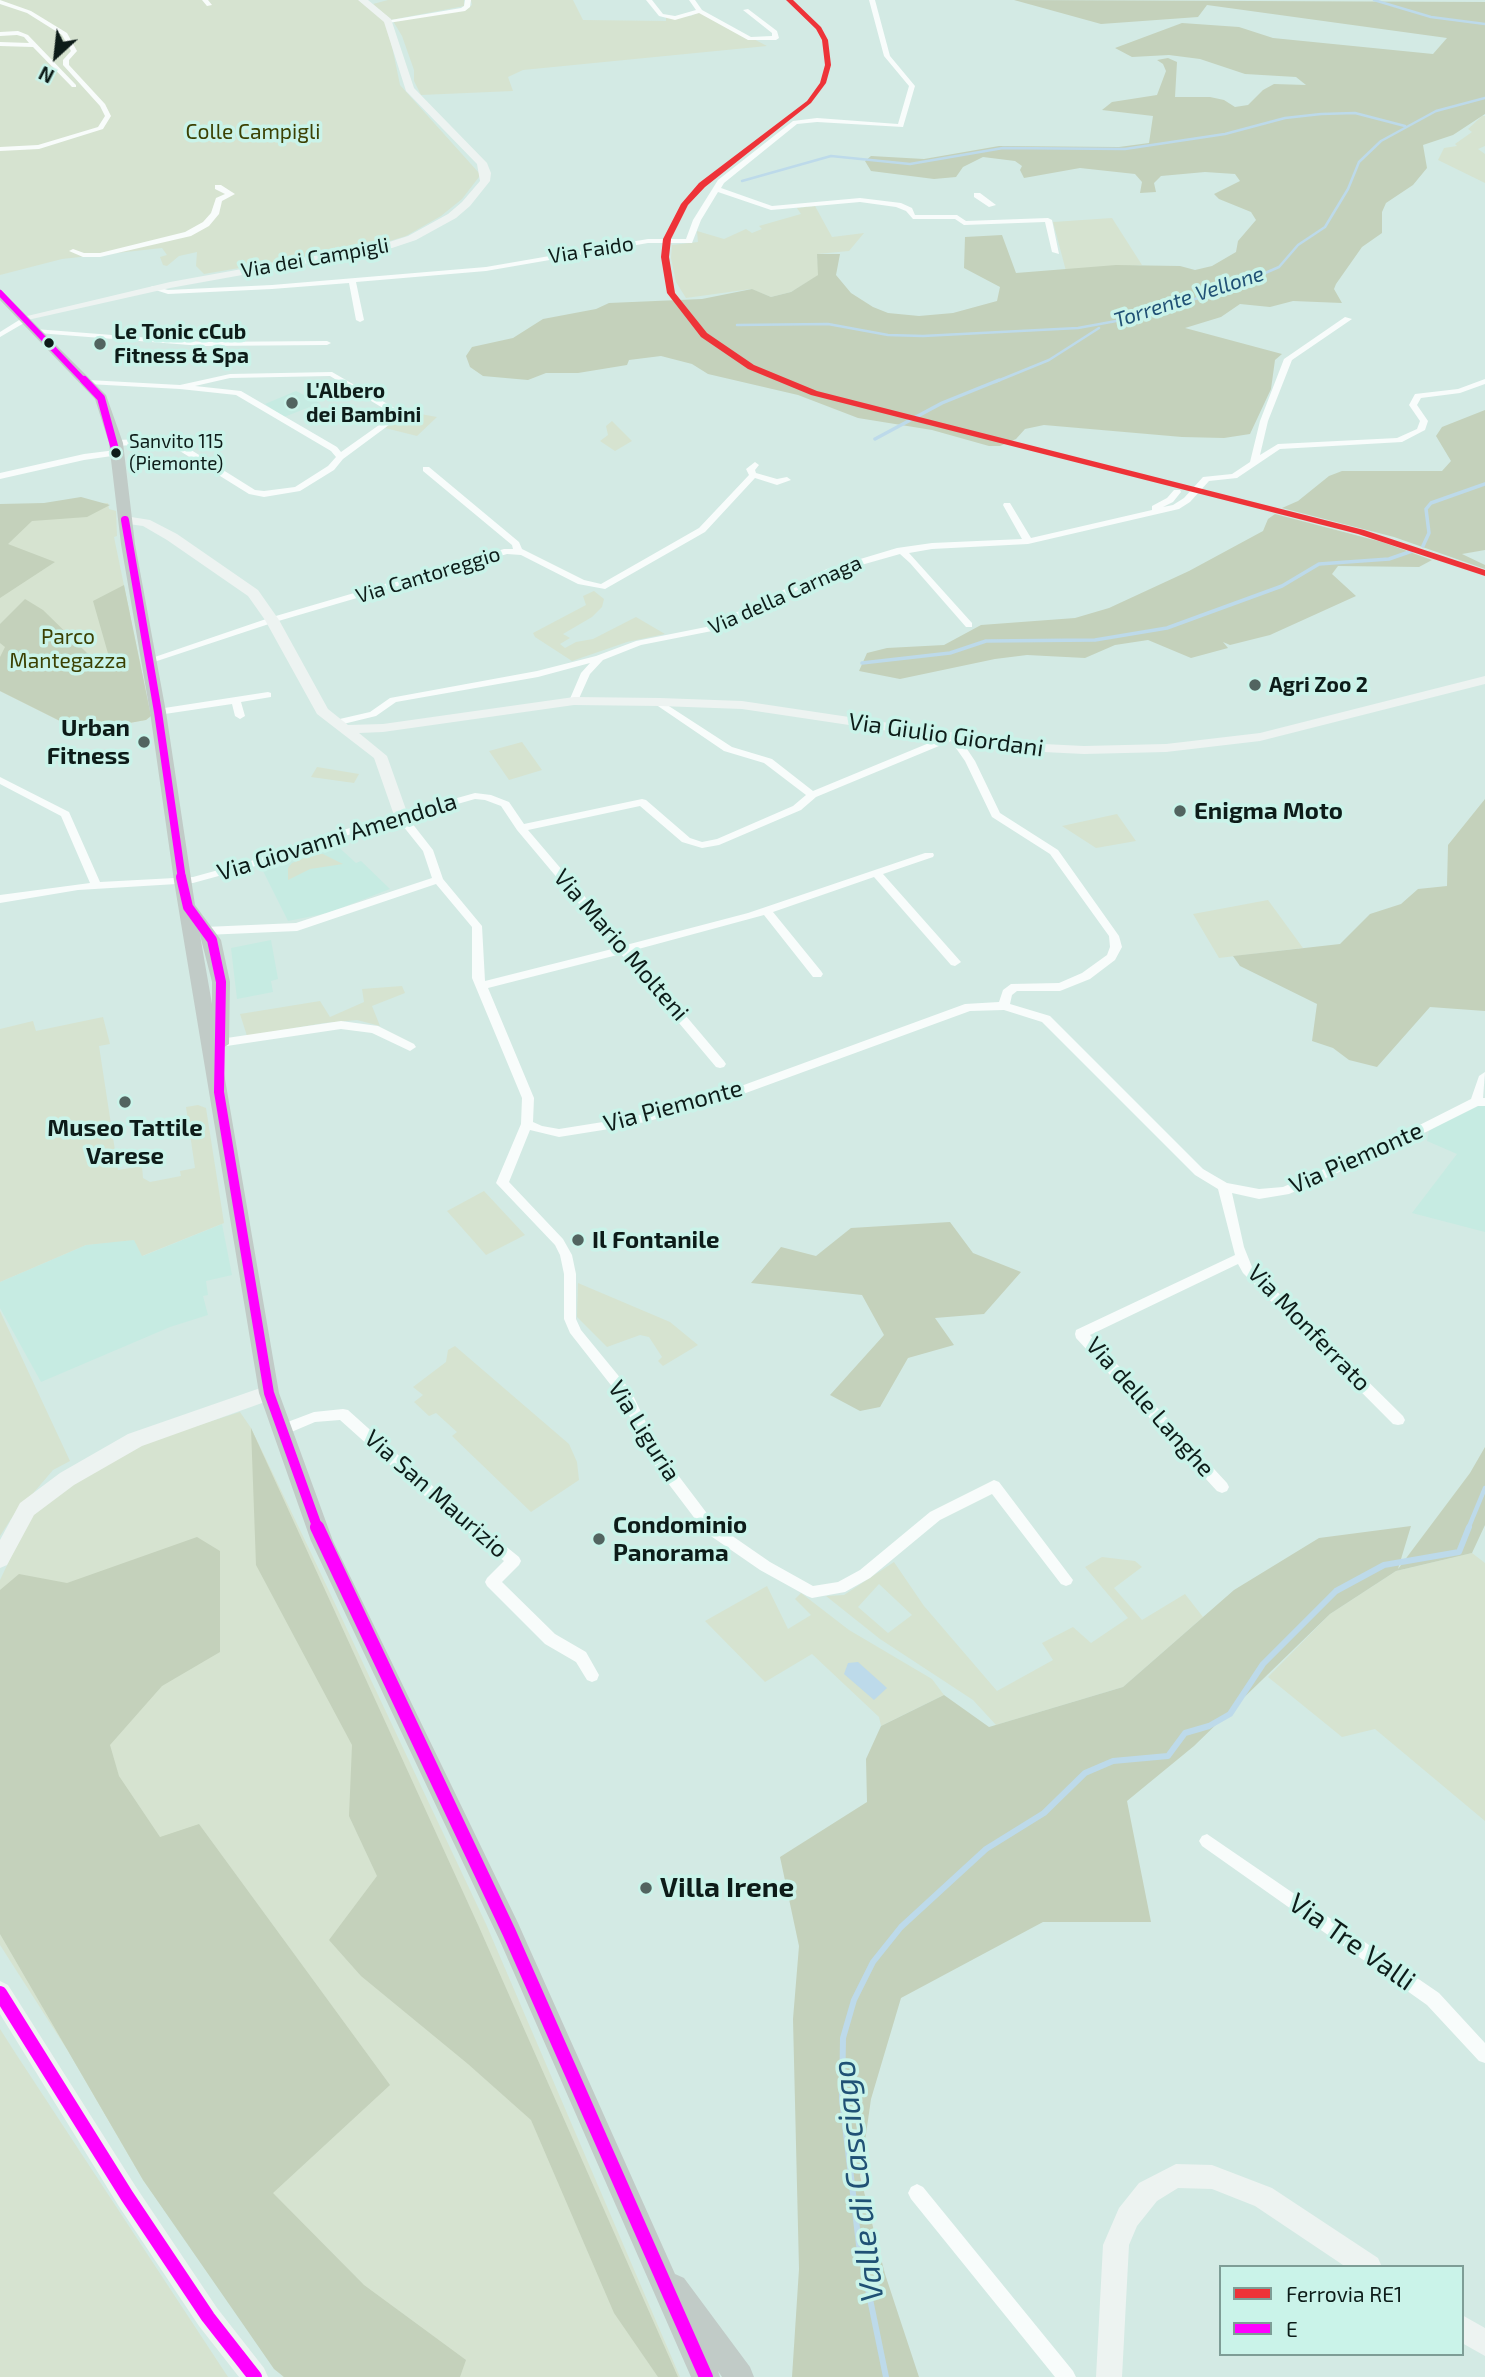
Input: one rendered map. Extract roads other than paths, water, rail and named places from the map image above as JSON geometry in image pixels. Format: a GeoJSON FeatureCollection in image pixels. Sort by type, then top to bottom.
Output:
{"type":"FeatureCollection","features":[{"type":"Feature","properties":{"kind":"main road"},"geometry":{"type":"LineString","coordinates":[[0,293],[101,398],[116,448],[182,881],[269,1394],[322,1541],[509,1932],[706,2377]]}},
{"type":"Feature","properties":{"kind":"main road"},"geometry":{"type":"LineString","coordinates":[[188,906],[212,940],[221,982],[219,1092]]}},
{"type":"Feature","properties":{"kind":"main road"},"geometry":{"type":"LineString","coordinates":[[661,2271],[740,2377]]}},
{"type":"Feature","properties":{"kind":"street"},"geometry":{"type":"LineString","coordinates":[[362,0],[388,21],[463,10],[469,4],[468,0]]}},
{"type":"Feature","properties":{"kind":"street"},"geometry":{"type":"LineString","coordinates":[[649,0],[666,18],[691,16],[700,11]]}},
{"type":"Feature","properties":{"kind":"street"},"geometry":{"type":"LineString","coordinates":[[692,0],[700,11],[750,39],[776,38],[775,32],[746,10]]}},
{"type":"Feature","properties":{"kind":"street","name":"Via Faido"},"geometry":{"type":"LineString","coordinates":[[153,288],[168,292],[352,281],[487,269],[648,241],[683,242],[691,239],[697,220],[716,189],[795,122],[817,120],[901,126],[912,86],[887,56],[872,0]]}},
{"type":"Feature","properties":{"kind":"street"},"geometry":{"type":"LineString","coordinates":[[0,2],[29,12],[65,34],[74,51],[66,60],[66,65],[103,105],[108,118]]}},
{"type":"Feature","properties":{"kind":"street","name":"Via dei Campigli"},"geometry":{"type":"LineString","coordinates":[[27,319],[153,288],[388,246],[412,238],[452,216],[477,193],[486,173],[482,163],[409,89],[388,21]]}},
{"type":"Feature","properties":{"kind":"street"},"geometry":{"type":"LineString","coordinates":[[0,34],[18,33],[35,45],[108,118]]}},
{"type":"Feature","properties":{"kind":"street"},"geometry":{"type":"LineString","coordinates":[[0,44],[35,45]]}},
{"type":"Feature","properties":{"kind":"street"},"geometry":{"type":"LineString","coordinates":[[0,149],[39,147],[101,128],[108,118]]}},
{"type":"Feature","properties":{"kind":"street"},"geometry":{"type":"LineString","coordinates":[[73,251],[83,256],[100,255],[188,234],[206,224],[215,214],[219,200],[231,194],[218,187]]}},
{"type":"Feature","properties":{"kind":"street"},"geometry":{"type":"LineString","coordinates":[[716,189],[772,208],[860,201],[898,205],[909,210],[913,217],[957,216],[964,223],[1048,220],[1056,252]]}},
{"type":"Feature","properties":{"kind":"street"},"geometry":{"type":"LineString","coordinates":[[977,195],[992,205]]}},
{"type":"Feature","properties":{"kind":"street"},"geometry":{"type":"LineString","coordinates":[[352,281],[360,320]]}},
{"type":"Feature","properties":{"kind":"street"},"geometry":{"type":"LineString","coordinates":[[0,335],[27,319]]}},
{"type":"Feature","properties":{"kind":"street"},"geometry":{"type":"LineString","coordinates":[[1254,462],[1264,421],[1288,359],[1348,319]]}},
{"type":"Feature","properties":{"kind":"street"},"geometry":{"type":"LineString","coordinates":[[38,331],[216,345],[327,343]]}},
{"type":"Feature","properties":{"kind":"street"},"geometry":{"type":"LineString","coordinates":[[0,476],[116,448],[169,440],[252,492],[274,495],[297,489],[331,468],[340,457],[393,419],[395,412],[332,374],[230,376],[180,387]]}},
{"type":"Feature","properties":{"kind":"street"},"geometry":{"type":"LineString","coordinates":[[1185,501],[1201,483],[1223,474],[1234,476],[1278,447],[1293,444],[1399,440],[1421,430],[1424,421],[1413,405],[1418,396],[1460,391],[1485,381]]}},
{"type":"Feature","properties":{"kind":"street"},"geometry":{"type":"LineString","coordinates":[[88,382],[220,389],[238,393],[334,449],[340,457]]}},
{"type":"Feature","properties":{"kind":"street"},"geometry":{"type":"LineString","coordinates":[[426,469],[516,544],[518,550]]}},
{"type":"Feature","properties":{"kind":"street","name":"Via Cantoreggio"},"geometry":{"type":"LineString","coordinates":[[148,662],[272,620],[518,550],[581,582],[602,587],[702,530],[754,470],[777,482],[787,480]]}},
{"type":"Feature","properties":{"kind":"street","name":"Via della Carnaga"},"geometry":{"type":"LineString","coordinates":[[1135,517],[1175,495],[1185,501]]}},
{"type":"Feature","properties":{"kind":"street","name":"Via della Carnaga"},"geometry":{"type":"LineString","coordinates":[[360,729],[393,699],[538,674],[599,659],[639,643],[709,629],[830,571],[900,550],[932,545],[1028,541],[1135,517],[1185,501]]}},
{"type":"Feature","properties":{"kind":"street"},"geometry":{"type":"LineString","coordinates":[[1007,505],[1028,541]]}},
{"type":"Feature","properties":{"kind":"street"},"geometry":{"type":"LineString","coordinates":[[125,520],[146,523],[234,578],[253,593],[272,620],[313,697],[340,727],[360,729],[384,762],[402,818],[428,850],[438,880],[477,926],[478,978],[528,1098],[527,1124]]}},
{"type":"Feature","properties":{"kind":"street","name":"Via della Carnaga"},"geometry":{"type":"LineString","coordinates":[[932,545],[961,550]]}},
{"type":"Feature","properties":{"kind":"street"},"geometry":{"type":"LineString","coordinates":[[900,550],[913,561],[969,625]]}},
{"type":"Feature","properties":{"kind":"street"},"geometry":{"type":"LineString","coordinates":[[574,701],[586,673],[599,659]]}},
{"type":"Feature","properties":{"kind":"street","name":"Via Giulio Giordani"},"geometry":{"type":"LineString","coordinates":[[360,729],[364,733],[402,725],[574,701],[658,702],[742,705],[952,738],[1051,750],[1202,746],[1261,737],[1485,680]]}},
{"type":"Feature","properties":{"kind":"street"},"geometry":{"type":"LineString","coordinates":[[158,712],[268,695]]}},
{"type":"Feature","properties":{"kind":"street"},"geometry":{"type":"LineString","coordinates":[[236,700],[240,716]]}},
{"type":"Feature","properties":{"kind":"street"},"geometry":{"type":"LineString","coordinates":[[658,702],[728,749],[768,761],[812,795]]}},
{"type":"Feature","properties":{"kind":"street"},"geometry":{"type":"LineString","coordinates":[[521,828],[642,802],[686,839],[708,845],[797,808],[812,795],[952,738],[970,761],[996,815],[1054,852],[1114,936],[1116,947],[1111,957],[1086,976],[1060,987],[1015,987],[1007,993],[1004,1006]]}},
{"type":"Feature","properties":{"kind":"street"},"geometry":{"type":"LineString","coordinates":[[0,780],[65,814],[97,887]]}},
{"type":"Feature","properties":{"kind":"street","name":"Via Giovanni Amendola"},"geometry":{"type":"LineString","coordinates":[[3,897],[182,881],[255,863],[361,827],[402,818],[463,798],[487,797],[505,804],[521,828]]}},
{"type":"Feature","properties":{"kind":"street","name":"Via Mario Molteni"},"geometry":{"type":"LineString","coordinates":[[521,828],[720,1064]]}},
{"type":"Feature","properties":{"kind":"street"},"geometry":{"type":"LineString","coordinates":[[482,986],[766,911],[878,875],[929,855]]}},
{"type":"Feature","properties":{"kind":"street"},"geometry":{"type":"LineString","coordinates":[[878,875],[955,962]]}},
{"type":"Feature","properties":{"kind":"street"},"geometry":{"type":"LineString","coordinates":[[205,931],[297,927],[438,880]]}},
{"type":"Feature","properties":{"kind":"street"},"geometry":{"type":"LineString","coordinates":[[766,911],[817,974]]}},
{"type":"Feature","properties":{"kind":"street","name":"Via Piemonte"},"geometry":{"type":"LineString","coordinates":[[527,1124],[559,1133],[628,1122],[713,1101],[969,1007],[1004,1006],[1046,1019],[1199,1172],[1224,1187],[1259,1194],[1305,1185],[1481,1102]]}},
{"type":"Feature","properties":{"kind":"street"},"geometry":{"type":"LineString","coordinates":[[220,1043],[349,1025],[373,1029],[410,1047]]}},
{"type":"Feature","properties":{"kind":"street"},"geometry":{"type":"LineString","coordinates":[[1481,1102],[1485,1076]]}},
{"type":"Feature","properties":{"kind":"street","name":"Via Liguria"},"geometry":{"type":"LineString","coordinates":[[527,1124],[502,1183],[558,1242],[566,1255],[570,1319],[576,1333],[626,1395],[654,1454],[710,1528],[765,1566],[812,1592],[840,1588],[865,1574],[935,1516],[994,1486],[1066,1580]]}},
{"type":"Feature","properties":{"kind":"street","name":"Via Monferrato"},"geometry":{"type":"LineString","coordinates":[[1224,1187],[1241,1257],[1247,1270],[1398,1420]]}},
{"type":"Feature","properties":{"kind":"street","name":"Via delle Langhe"},"geometry":{"type":"LineString","coordinates":[[1222,1487],[1082,1334],[1241,1257]]}},
{"type":"Feature","properties":{"kind":"street"},"geometry":{"type":"LineString","coordinates":[[0,1559],[27,1509],[67,1479],[135,1440],[269,1394]]}},
{"type":"Feature","properties":{"kind":"street","name":"Via San Maurizio"},"geometry":{"type":"LineString","coordinates":[[282,1430],[314,1417],[343,1414],[431,1493],[514,1561],[492,1582],[550,1639],[581,1657],[593,1675]]}},
{"type":"Feature","properties":{"kind":"street","name":"Via Tre Valli"},"geometry":{"type":"LineString","coordinates":[[1207,1841],[1433,1999],[1485,2055]]}},
{"type":"Feature","properties":{"kind":"street"},"geometry":{"type":"LineString","coordinates":[[0,1993],[127,2196],[208,2317],[254,2377]]}},
{"type":"Feature","properties":{"kind":"street"},"geometry":{"type":"LineString","coordinates":[[1109,2377],[1116,2245],[1128,2217],[1148,2192],[1176,2176],[1212,2177],[1263,2197],[1366,2265]]}},
{"type":"Feature","properties":{"kind":"street"},"geometry":{"type":"LineString","coordinates":[[917,2193],[1068,2377]]}},
{"type":"Feature","properties":{"kind":"street"},"geometry":{"type":"LineString","coordinates":[[1464,2329],[1485,2343]]}},
{"type":"Feature","properties":{"kind":"water"},"geometry":{"type":"Polygon","coordinates":[[[858,1662],[887,1688],[874,1700],[844,1674],[848,1663],[858,1662]]]}},
{"type":"Feature","properties":{"kind":"waterway"},"geometry":{"type":"LineString","coordinates":[[1374,0],[1431,17],[1485,24]]}},
{"type":"Feature","properties":{"kind":"waterway","name":"Torrente Vellone"},"geometry":{"type":"LineString","coordinates":[[737,325],[828,324],[888,335],[923,336],[1078,328],[1138,317],[1233,287],[1279,267],[1298,245],[1325,227],[1348,189],[1359,162],[1381,141],[1436,111],[1485,98]]}},
{"type":"Feature","properties":{"kind":"waterway"},"geometry":{"type":"LineString","coordinates":[[742,181],[831,156],[910,164],[1003,148],[1125,149],[1225,134],[1285,118],[1321,114],[1355,113],[1405,126]]}},
{"type":"Feature","properties":{"kind":"waterway"},"geometry":{"type":"LineString","coordinates":[[995,382],[1049,360],[1099,328]]}},
{"type":"Feature","properties":{"kind":"waterway"},"geometry":{"type":"LineString","coordinates":[[875,439],[942,403],[999,380]]}},
{"type":"Feature","properties":{"kind":"waterway"},"geometry":{"type":"LineString","coordinates":[[1423,546],[1429,533],[1426,509],[1431,503],[1485,484]]}},
{"type":"Feature","properties":{"kind":"waterway"},"geometry":{"type":"LineString","coordinates":[[862,663],[950,653],[986,641],[1095,640],[1167,628],[1282,586],[1319,564],[1389,559],[1412,551]]}},
{"type":"Feature","properties":{"kind":"waterway","name":"Valle di Casciago"},"geometry":{"type":"LineString","coordinates":[[1468,1529],[1485,1488]]}},
{"type":"Feature","properties":{"kind":"waterway","name":"Valle di Casciago"},"geometry":{"type":"LineString","coordinates":[[886,2377],[859,2245],[842,2099],[843,2038],[854,2000],[873,1962],[901,1927],[986,1849],[1044,1813],[1085,1773],[1113,1761],[1168,1756],[1185,1733],[1209,1726],[1230,1714],[1263,1664],[1336,1591],[1384,1565],[1459,1552],[1469,1527]]}},
{"type":"Feature","properties":{"kind":"rail line","name":"RE1"},"geometry":{"type":"LineString","coordinates":[[789,0],[819,28],[825,40],[828,65],[823,83],[809,102],[702,185],[685,204],[667,239],[665,257],[671,293],[704,335],[751,367],[814,393],[1361,532],[1485,573]]}},
{"type":"Feature","properties":{"kind":"place","name":"Le Tonic cCub Fitness & Spa"},"geometry":{"type":"Point","coordinates":[100,344]}},
{"type":"Feature","properties":{"kind":"place","name":"L'Albero dei Bambini"},"geometry":{"type":"Point","coordinates":[292,403]}},
{"type":"Feature","properties":{"kind":"place","name":"Sanvito 115 (Piemonte)"},"geometry":{"type":"Point","coordinates":[116,453]}},
{"type":"Feature","properties":{"kind":"place","name":"Agri Zoo 2"},"geometry":{"type":"Point","coordinates":[1255,685]}},
{"type":"Feature","properties":{"kind":"place","name":"Urban Fitness"},"geometry":{"type":"Point","coordinates":[144,742]}},
{"type":"Feature","properties":{"kind":"place","name":"Enigma Moto"},"geometry":{"type":"Point","coordinates":[1180,811]}},
{"type":"Feature","properties":{"kind":"place","name":"Museo Tattile Varese"},"geometry":{"type":"Point","coordinates":[125,1102]}},
{"type":"Feature","properties":{"kind":"place","name":"Il Fontanile"},"geometry":{"type":"Point","coordinates":[578,1240]}},
{"type":"Feature","properties":{"kind":"place","name":"Condominio Panorama"},"geometry":{"type":"Point","coordinates":[599,1539]}},
{"type":"Feature","properties":{"kind":"place","name":"Villa Irene"},"geometry":{"type":"Point","coordinates":[646,1888]}},
{"type":"Feature","properties":{"kind":"park label","name":"Colle Campigli"},"geometry":{"type":"Point","coordinates":[253,132]}},
{"type":"Feature","properties":{"kind":"park label","name":"Parco Mantegazza"},"geometry":{"type":"Point","coordinates":[68,649]}}]}
